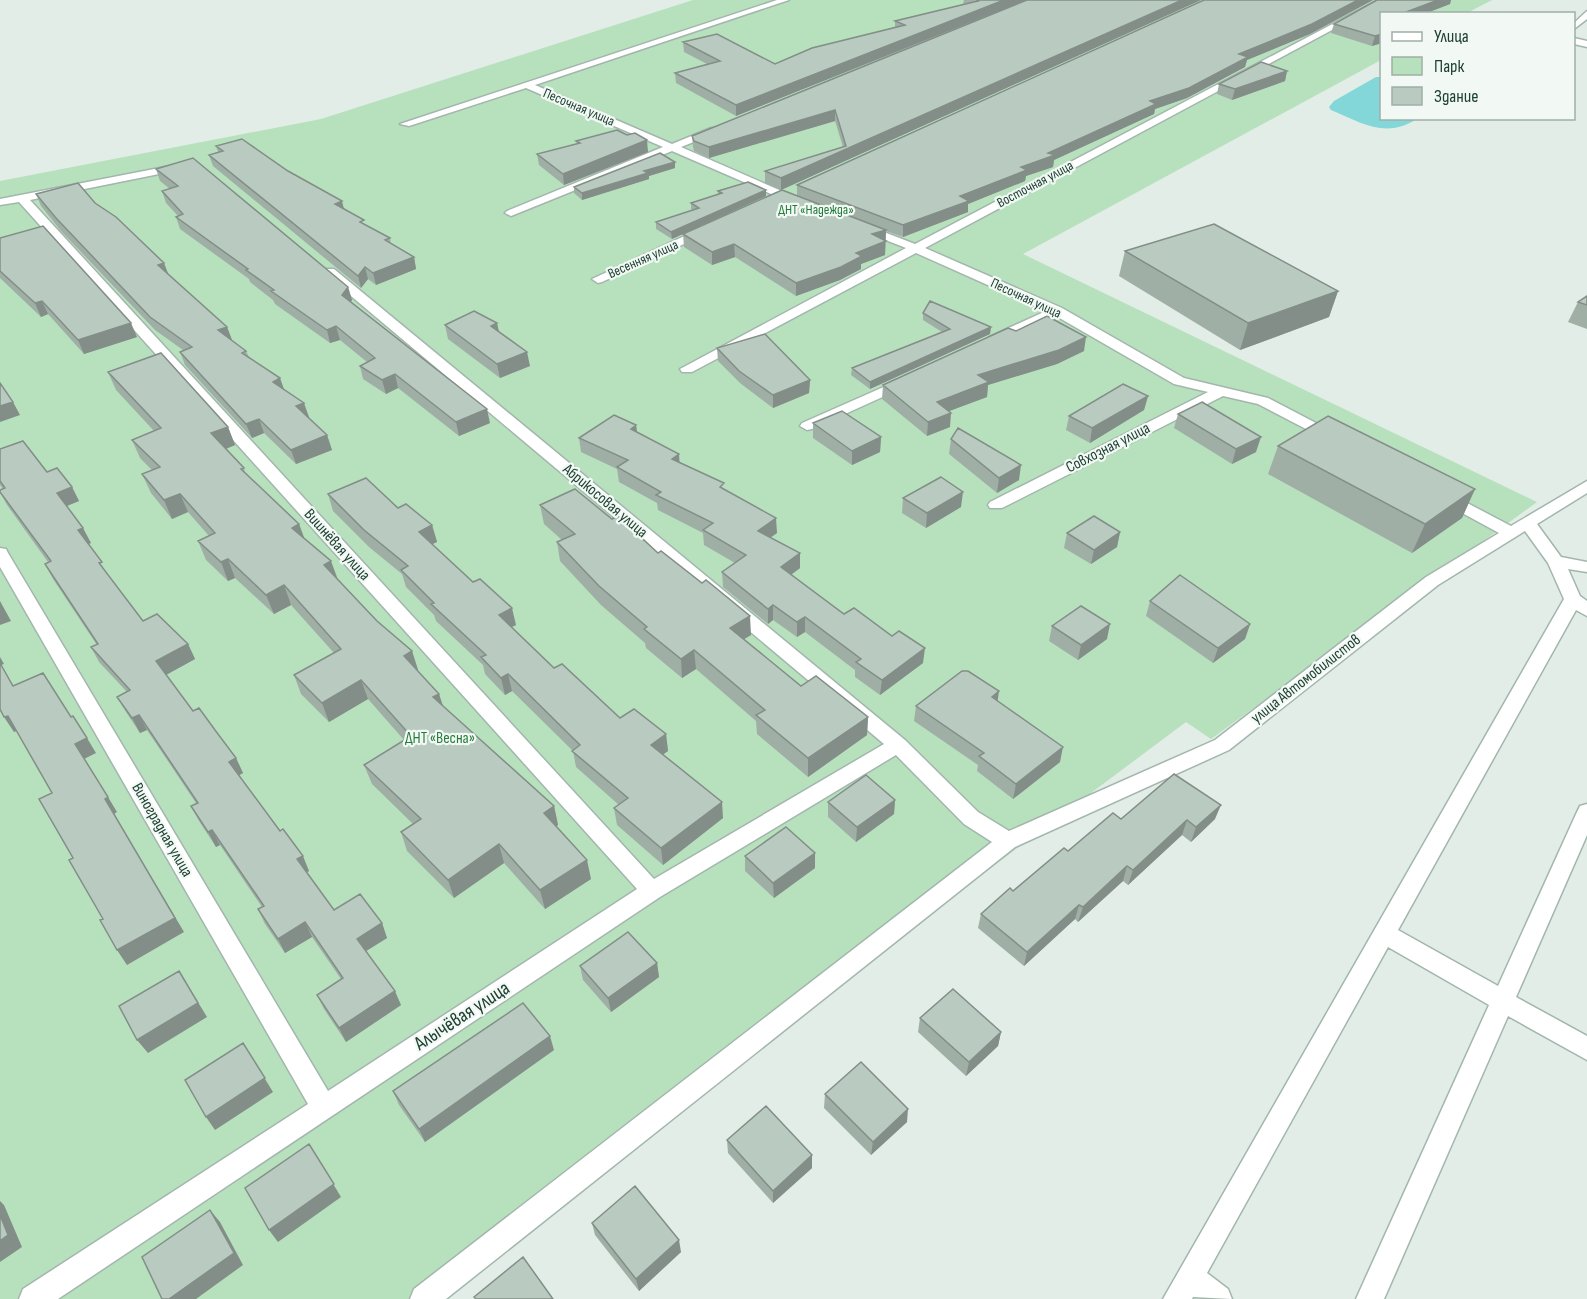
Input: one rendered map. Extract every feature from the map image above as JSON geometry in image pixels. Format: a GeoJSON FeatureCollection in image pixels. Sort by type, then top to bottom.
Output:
{"type":"FeatureCollection","features":[{"type":"Feature","properties":{"kind":"street"},"geometry":{"type":"LineString","coordinates":[[405,124],[528,86],[785,0]]}},
{"type":"Feature","properties":{"kind":"street","name":"Восточная улица"},"geometry":{"type":"LineString","coordinates":[[687,369],[1384,0]]}},
{"type":"Feature","properties":{"kind":"street"},"geometry":{"type":"LineString","coordinates":[[1575,26],[1587,14]]}},
{"type":"Feature","properties":{"kind":"street","name":"Песочная улица"},"geometry":{"type":"LineString","coordinates":[[528,86],[805,205]]}},
{"type":"Feature","properties":{"kind":"street"},"geometry":{"type":"LineString","coordinates":[[511,213],[728,125]]}},
{"type":"Feature","properties":{"kind":"street"},"geometry":{"type":"LineString","coordinates":[[0,202],[188,165]]}},
{"type":"Feature","properties":{"kind":"street","name":"Вишнёвая улица"},"geometry":{"type":"LineString","coordinates":[[22,198],[652,891]]}},
{"type":"Feature","properties":{"kind":"street","name":"Песочная улица"},"geometry":{"type":"LineString","coordinates":[[849,222],[915,248],[1057,311],[1179,381],[1263,401],[1345,445]]}},
{"type":"Feature","properties":{"kind":"street","name":"Весенняя улица"},"geometry":{"type":"LineString","coordinates":[[598,279],[717,225]]}},
{"type":"Feature","properties":{"kind":"street","name":"Абрикосовая улица"},"geometry":{"type":"LineString","coordinates":[[318,262],[898,745],[971,818],[1008,842]]}},
{"type":"Feature","properties":{"kind":"street"},"geometry":{"type":"LineString","coordinates":[[981,346],[1057,311]]}},
{"type":"Feature","properties":{"kind":"street"},"geometry":{"type":"LineString","coordinates":[[807,426],[916,376]]}},
{"type":"Feature","properties":{"kind":"street","name":"Совхозная улица"},"geometry":{"type":"LineString","coordinates":[[996,505],[1221,391]]}},
{"type":"Feature","properties":{"kind":"street","name":"улица Автомобилистов"},"geometry":{"type":"LineString","coordinates":[[424,1299],[1008,842],[1222,746],[1432,581],[1527,522],[1584,492]]}},
{"type":"Feature","properties":{"kind":"street"},"geometry":{"type":"LineString","coordinates":[[1438,494],[1510,532]]}},
{"type":"Feature","properties":{"kind":"street"},"geometry":{"type":"LineString","coordinates":[[1218,1299],[1184,1288],[1383,933],[1580,604],[1556,562],[1527,522]]}},
{"type":"Feature","properties":{"kind":"street","name":"Виноградная улица"},"geometry":{"type":"LineString","coordinates":[[0,553],[323,1106]]}},
{"type":"Feature","properties":{"kind":"street"},"geometry":{"type":"LineString","coordinates":[[1556,562],[1587,567]]}},
{"type":"Feature","properties":{"kind":"street","name":"Алычёвая улица"},"geometry":{"type":"LineString","coordinates":[[33,1299],[652,891],[898,745]]}},
{"type":"Feature","properties":{"kind":"street"},"geometry":{"type":"LineString","coordinates":[[1370,1299],[1587,812]]}},
{"type":"Feature","properties":{"kind":"street"},"geometry":{"type":"LineString","coordinates":[[1383,933],[1587,1049]]}},
{"type":"Feature","properties":{"kind":"green space","name":"ДНТ «Весна»"},"geometry":{"type":"Polygon","coordinates":[[[693,0],[1492,0],[1469,12],[1380,12],[1380,61],[1023,254],[1537,502],[1211,739],[1186,722],[968,885],[435,1299],[0,1299],[0,181],[321,119],[693,0]]]}},
{"type":"Feature","properties":{"kind":"water"},"geometry":{"type":"Polygon","coordinates":[[[1376,77],[1380,77],[1380,120],[1415,120],[1394,128],[1374,127],[1331,110],[1329,107],[1334,101],[1376,77]]]}},
{"type":"Feature","properties":{"kind":"building"},"geometry":{"type":"Polygon","coordinates":[[[976,0],[1004,0],[736,105],[675,73],[720,61],[683,42],[717,34],[775,64],[812,48],[905,25],[895,21],[978,1],[976,0]]]}},
{"type":"Feature","properties":{"kind":"building"},"geometry":{"type":"Polygon","coordinates":[[[1027,0],[1182,0],[781,178],[765,171],[846,146],[835,110],[709,147],[694,141],[692,136],[1027,0]]]}},
{"type":"Feature","properties":{"kind":"building"},"geometry":{"type":"Polygon","coordinates":[[[1204,0],[1358,0],[1312,24],[1239,54],[1248,57],[1189,88],[1150,101],[1156,104],[1048,153],[1055,155],[1021,167],[1027,170],[960,196],[969,201],[903,225],[797,185],[1204,0]]]}},
{"type":"Feature","properties":{"kind":"building"},"geometry":{"type":"Polygon","coordinates":[[[1377,0],[1438,0],[1406,12],[1380,12],[1380,35],[1375,36],[1334,24],[1377,0]]]}},
{"type":"Feature","properties":{"kind":"building"},"geometry":{"type":"Polygon","coordinates":[[[1261,62],[1287,71],[1235,89],[1219,84],[1261,62]]]}},
{"type":"Feature","properties":{"kind":"building"},"geometry":{"type":"Polygon","coordinates":[[[617,130],[627,135],[635,133],[647,140],[563,174],[537,154],[580,143],[576,141],[617,130]]]}},
{"type":"Feature","properties":{"kind":"building"},"geometry":{"type":"Polygon","coordinates":[[[242,139],[288,171],[342,201],[335,204],[364,220],[360,222],[390,238],[385,240],[414,257],[373,273],[365,267],[358,276],[209,155],[223,151],[216,146],[242,139]]]}},
{"type":"Feature","properties":{"kind":"building"},"geometry":{"type":"Polygon","coordinates":[[[660,153],[675,162],[644,171],[648,173],[582,193],[574,187],[660,153]]]}},
{"type":"Feature","properties":{"kind":"building"},"geometry":{"type":"Polygon","coordinates":[[[193,158],[348,287],[342,295],[487,409],[456,422],[395,374],[382,380],[360,366],[375,358],[336,326],[327,330],[271,291],[274,290],[246,270],[248,269],[176,217],[183,214],[162,191],[178,186],[156,169],[193,158]]]}},
{"type":"Feature","properties":{"kind":"building"},"geometry":{"type":"Polygon","coordinates":[[[748,182],[766,190],[671,232],[656,222],[699,208],[691,203],[722,193],[718,191],[748,182]]]}},
{"type":"Feature","properties":{"kind":"building"},"geometry":{"type":"Polygon","coordinates":[[[78,183],[95,203],[116,217],[164,263],[158,265],[227,327],[218,330],[246,351],[242,353],[280,378],[273,382],[304,403],[296,406],[327,435],[291,450],[259,419],[246,424],[180,352],[192,347],[150,317],[36,194],[78,183]]]}},
{"type":"Feature","properties":{"kind":"building"},"geometry":{"type":"Polygon","coordinates":[[[782,190],[886,230],[872,234],[886,241],[856,253],[862,256],[841,267],[796,283],[734,244],[712,252],[683,234],[782,190]]]}},
{"type":"Feature","properties":{"kind":"building"},"geometry":{"type":"Polygon","coordinates":[[[1214,224],[1338,291],[1248,323],[1125,251],[1214,224]]]}},
{"type":"Feature","properties":{"kind":"building"},"geometry":{"type":"Polygon","coordinates":[[[43,226],[131,323],[78,340],[42,301],[35,303],[0,271],[0,238],[43,226]]]}},
{"type":"Feature","properties":{"kind":"building"},"geometry":{"type":"Polygon","coordinates":[[[1587,296],[1587,305],[1578,302],[1587,296]]]}},
{"type":"Feature","properties":{"kind":"building"},"geometry":{"type":"Polygon","coordinates":[[[930,301],[991,327],[870,382],[852,368],[950,329],[923,313],[930,301]]]}},
{"type":"Feature","properties":{"kind":"building"},"geometry":{"type":"Polygon","coordinates":[[[474,311],[497,323],[491,326],[527,352],[497,364],[445,325],[474,311]]]}},
{"type":"Feature","properties":{"kind":"building"},"geometry":{"type":"Polygon","coordinates":[[[1047,316],[1086,337],[1059,350],[978,375],[989,382],[937,402],[951,413],[928,422],[883,385],[1008,328],[1016,331],[1047,316]]]}},
{"type":"Feature","properties":{"kind":"building"},"geometry":{"type":"Polygon","coordinates":[[[765,334],[810,380],[773,395],[739,371],[717,348],[765,334]]]}},
{"type":"Feature","properties":{"kind":"building"},"geometry":{"type":"Polygon","coordinates":[[[161,353],[228,427],[211,433],[244,468],[241,469],[299,524],[292,528],[331,561],[324,565],[377,621],[412,651],[404,656],[439,694],[433,697],[554,806],[544,813],[587,860],[540,890],[499,844],[448,880],[401,832],[421,819],[364,765],[411,736],[361,680],[322,703],[294,675],[341,649],[284,585],[266,595],[228,559],[221,562],[198,541],[215,533],[180,494],[164,500],[142,474],[160,467],[132,440],[161,428],[108,372],[161,353]]]}},
{"type":"Feature","properties":{"kind":"building"},"geometry":{"type":"Polygon","coordinates":[[[0,383],[13,402],[0,406],[0,383]]]}},
{"type":"Feature","properties":{"kind":"building"},"geometry":{"type":"Polygon","coordinates":[[[1123,384],[1148,396],[1092,428],[1069,416],[1123,384]]]}},
{"type":"Feature","properties":{"kind":"building"},"geometry":{"type":"Polygon","coordinates":[[[1202,402],[1261,437],[1236,449],[1178,414],[1202,402]]]}},
{"type":"Feature","properties":{"kind":"building"},"geometry":{"type":"Polygon","coordinates":[[[842,411],[881,437],[852,451],[813,423],[842,411]]]}},
{"type":"Feature","properties":{"kind":"building"},"geometry":{"type":"Polygon","coordinates":[[[614,415],[636,425],[631,429],[679,454],[672,459],[724,483],[720,487],[776,518],[758,531],[800,553],[781,567],[844,614],[854,608],[892,636],[899,631],[925,648],[882,680],[856,662],[861,659],[805,617],[797,622],[773,605],[768,609],[722,572],[746,555],[703,530],[713,523],[656,495],[661,492],[617,467],[628,460],[579,438],[614,415]]]}},
{"type":"Feature","properties":{"kind":"building"},"geometry":{"type":"Polygon","coordinates":[[[1328,416],[1475,489],[1425,524],[1278,446],[1328,416]]]}},
{"type":"Feature","properties":{"kind":"building"},"geometry":{"type":"Polygon","coordinates":[[[958,428],[1021,465],[999,478],[951,439],[958,428]]]}},
{"type":"Feature","properties":{"kind":"building"},"geometry":{"type":"Polygon","coordinates":[[[23,441],[47,472],[57,468],[72,487],[57,493],[83,528],[78,530],[102,562],[99,563],[143,621],[157,614],[188,644],[156,661],[193,711],[199,708],[236,758],[229,762],[280,831],[283,829],[303,856],[297,859],[334,910],[360,894],[382,923],[357,939],[395,991],[339,1028],[317,995],[343,978],[305,922],[278,939],[258,909],[264,906],[212,830],[208,832],[191,806],[198,803],[139,715],[132,718],[117,697],[130,690],[91,647],[98,644],[45,564],[51,561],[0,492],[5,488],[0,481],[0,449],[23,441]]]}},
{"type":"Feature","properties":{"kind":"building"},"geometry":{"type":"Polygon","coordinates":[[[941,477],[963,492],[927,513],[903,498],[941,477]]]}},
{"type":"Feature","properties":{"kind":"building"},"geometry":{"type":"Polygon","coordinates":[[[366,478],[398,508],[406,504],[432,525],[419,532],[473,582],[480,579],[512,608],[499,615],[554,668],[562,664],[620,718],[634,709],[666,734],[651,745],[722,802],[661,848],[614,808],[628,798],[572,751],[580,745],[508,674],[501,678],[481,657],[486,655],[431,604],[434,603],[401,570],[408,566],[364,530],[328,494],[366,478]]]}},
{"type":"Feature","properties":{"kind":"building"},"geometry":{"type":"Polygon","coordinates":[[[575,489],[612,519],[618,516],[658,553],[661,551],[702,583],[706,580],[750,616],[730,628],[801,686],[816,676],[868,717],[808,758],[756,715],[765,710],[694,650],[681,659],[644,629],[647,627],[599,586],[557,542],[575,534],[540,505],[575,489]]]}},
{"type":"Feature","properties":{"kind":"building"},"geometry":{"type":"Polygon","coordinates":[[[1094,516],[1120,532],[1094,550],[1067,533],[1094,516]]]}},
{"type":"Feature","properties":{"kind":"building"},"geometry":{"type":"Polygon","coordinates":[[[1180,575],[1250,624],[1218,648],[1150,601],[1180,575]]]}},
{"type":"Feature","properties":{"kind":"building"},"geometry":{"type":"Polygon","coordinates":[[[1081,606],[1110,624],[1081,645],[1052,626],[1081,606]]]}},
{"type":"Feature","properties":{"kind":"building"},"geometry":{"type":"Polygon","coordinates":[[[0,663],[13,686],[43,673],[71,717],[73,716],[87,738],[75,744],[108,797],[105,799],[175,918],[117,950],[100,920],[103,919],[69,860],[73,858],[39,799],[52,793],[8,716],[4,717],[0,709],[0,663]]]}},
{"type":"Feature","properties":{"kind":"building"},"geometry":{"type":"Polygon","coordinates":[[[962,671],[968,671],[999,691],[992,697],[1063,747],[1016,784],[979,756],[984,753],[916,706],[962,671]]]}},
{"type":"Feature","properties":{"kind":"building"},"geometry":{"type":"Polygon","coordinates":[[[1174,774],[1221,805],[1196,827],[1187,820],[1133,870],[1127,866],[1083,907],[1079,905],[1027,952],[981,914],[1010,888],[1013,891],[1064,848],[1068,851],[1113,813],[1121,819],[1174,774]]]}},
{"type":"Feature","properties":{"kind":"building"},"geometry":{"type":"Polygon","coordinates":[[[866,775],[895,800],[857,827],[828,802],[866,775]]]}},
{"type":"Feature","properties":{"kind":"building"},"geometry":{"type":"Polygon","coordinates":[[[786,827],[815,853],[773,883],[745,856],[786,827]]]}},
{"type":"Feature","properties":{"kind":"building"},"geometry":{"type":"Polygon","coordinates":[[[628,932],[657,963],[608,998],[580,966],[628,932]]]}},
{"type":"Feature","properties":{"kind":"building"},"geometry":{"type":"Polygon","coordinates":[[[179,971],[198,1003],[137,1040],[119,1006],[179,971]]]}},
{"type":"Feature","properties":{"kind":"building"},"geometry":{"type":"Polygon","coordinates":[[[953,989],[1001,1032],[969,1062],[920,1018],[953,989]]]}},
{"type":"Feature","properties":{"kind":"building"},"geometry":{"type":"Polygon","coordinates":[[[523,1003],[550,1036],[419,1129],[393,1091],[523,1003]]]}},
{"type":"Feature","properties":{"kind":"building"},"geometry":{"type":"Polygon","coordinates":[[[243,1043],[265,1078],[206,1117],[185,1080],[243,1043]]]}},
{"type":"Feature","properties":{"kind":"building"},"geometry":{"type":"Polygon","coordinates":[[[861,1062],[908,1109],[873,1142],[825,1094],[861,1062]]]}},
{"type":"Feature","properties":{"kind":"building"},"geometry":{"type":"Polygon","coordinates":[[[766,1106],[812,1155],[773,1191],[727,1140],[766,1106]]]}},
{"type":"Feature","properties":{"kind":"building"},"geometry":{"type":"Polygon","coordinates":[[[309,1144],[334,1184],[269,1230],[245,1188],[309,1144]]]}},
{"type":"Feature","properties":{"kind":"building"},"geometry":{"type":"Polygon","coordinates":[[[635,1186],[679,1240],[636,1279],[592,1223],[635,1186]]]}},
{"type":"Feature","properties":{"kind":"building"},"geometry":{"type":"Polygon","coordinates":[[[210,1210],[234,1253],[169,1299],[162,1299],[142,1257],[210,1210]]]}},
{"type":"Feature","properties":{"kind":"building"},"geometry":{"type":"Polygon","coordinates":[[[0,1215],[8,1235],[0,1241],[0,1215]]]}},
{"type":"Feature","properties":{"kind":"building"},"geometry":{"type":"Polygon","coordinates":[[[523,1257],[553,1299],[476,1299],[474,1297],[523,1257]]]}},
{"type":"Feature","properties":{"kind":"park label","name":"ДНТ «Надежда»"},"geometry":{"type":"Point","coordinates":[816,209]}}]}
